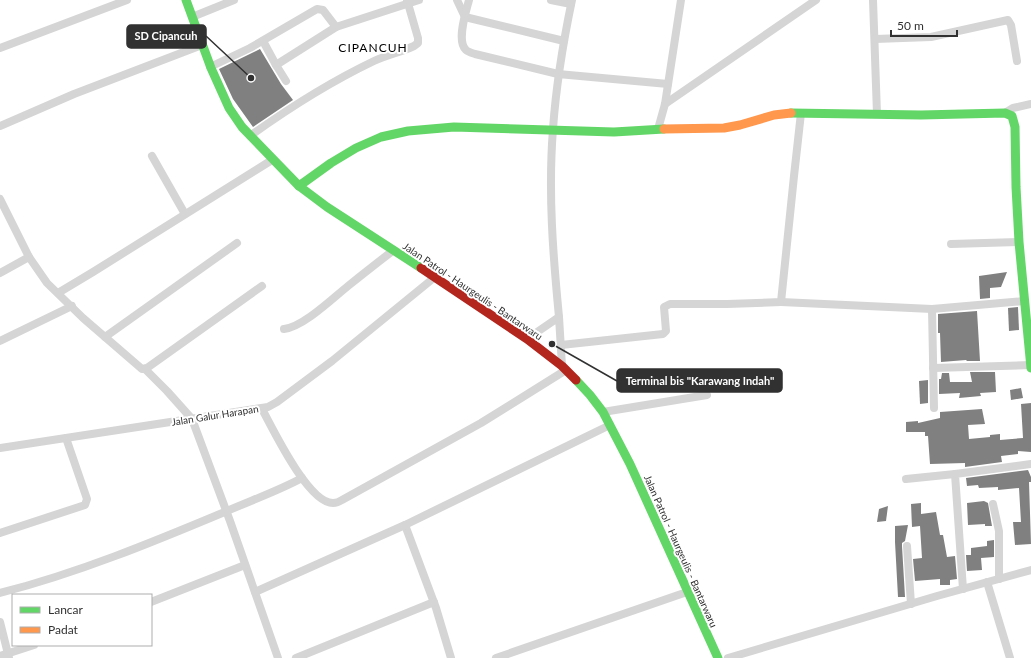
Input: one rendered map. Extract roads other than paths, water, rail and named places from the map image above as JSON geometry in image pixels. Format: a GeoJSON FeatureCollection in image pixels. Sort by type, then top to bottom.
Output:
{"type":"FeatureCollection","features":[{"type":"Feature","properties":{"kind":"street"},"geometry":{"type":"LineString","coordinates":[[0,48],[127,0]]}},
{"type":"Feature","properties":{"kind":"street","name":"Jalan Patrol - Haurgeulis - Bantarwaru"},"geometry":{"type":"LineString","coordinates":[[186,0],[210,67],[223,97],[229,108],[250,136],[272,160],[299,186],[327,207],[527,339],[564,368],[590,395],[603,412],[630,464],[718,658]]}},
{"type":"Feature","properties":{"kind":"street"},"geometry":{"type":"LineString","coordinates":[[192,17],[234,0]]}},
{"type":"Feature","properties":{"kind":"street"},"geometry":{"type":"LineString","coordinates":[[276,65],[336,27],[408,2],[419,0]]}},
{"type":"Feature","properties":{"kind":"street"},"geometry":{"type":"LineString","coordinates":[[457,0],[465,17]]}},
{"type":"Feature","properties":{"kind":"street"},"geometry":{"type":"LineString","coordinates":[[469,0],[461,39],[463,46],[475,54],[558,74],[668,84]]}},
{"type":"Feature","properties":{"kind":"street"},"geometry":{"type":"LineString","coordinates":[[262,408],[281,446],[302,478],[314,494],[332,504],[337,503],[481,423],[564,368],[553,253],[551,189],[553,130],[558,74],[571,2],[550,0]]}},
{"type":"Feature","properties":{"kind":"street"},"geometry":{"type":"LineString","coordinates":[[658,129],[665,104],[681,0]]}},
{"type":"Feature","properties":{"kind":"street"},"geometry":{"type":"LineString","coordinates":[[665,104],[702,80],[816,0]]}},
{"type":"Feature","properties":{"kind":"street"},"geometry":{"type":"LineString","coordinates":[[873,0],[877,114]]}},
{"type":"Feature","properties":{"kind":"street"},"geometry":{"type":"LineString","coordinates":[[250,136],[331,84],[375,60],[414,46],[418,43],[408,2]]}},
{"type":"Feature","properties":{"kind":"street"},"geometry":{"type":"LineString","coordinates":[[210,67],[263,41],[317,9],[322,10],[336,27]]}},
{"type":"Feature","properties":{"kind":"street"},"geometry":{"type":"LineString","coordinates":[[465,17],[564,41]]}},
{"type":"Feature","properties":{"kind":"street"},"geometry":{"type":"LineString","coordinates":[[875,39],[931,37],[1008,20],[1011,25],[1017,61]]}},
{"type":"Feature","properties":{"kind":"street"},"geometry":{"type":"LineString","coordinates":[[263,41],[286,81]]}},
{"type":"Feature","properties":{"kind":"street"},"geometry":{"type":"LineString","coordinates":[[0,126],[74,94],[202,45]]}},
{"type":"Feature","properties":{"kind":"street"},"geometry":{"type":"LineString","coordinates":[[1005,113],[1013,108],[1031,104]]}},
{"type":"Feature","properties":{"kind":"street"},"geometry":{"type":"LineString","coordinates":[[781,302],[801,113]]}},
{"type":"Feature","properties":{"kind":"street"},"geometry":{"type":"LineString","coordinates":[[299,186],[312,175],[337,159],[367,143],[392,134],[433,128],[454,127],[605,132],[658,129],[724,128],[774,115],[801,113],[921,115],[1005,113],[1012,116],[1015,127],[1019,242],[1031,368]]}},
{"type":"Feature","properties":{"kind":"street"},"geometry":{"type":"LineString","coordinates":[[152,156],[185,214]]}},
{"type":"Feature","properties":{"kind":"street"},"geometry":{"type":"LineString","coordinates":[[58,293],[272,160]]}},
{"type":"Feature","properties":{"kind":"street"},"geometry":{"type":"LineString","coordinates":[[0,199],[29,257],[47,283],[139,367],[145,369],[192,419],[246,565],[278,658]]}},
{"type":"Feature","properties":{"kind":"street"},"geometry":{"type":"LineString","coordinates":[[105,337],[237,242]]}},
{"type":"Feature","properties":{"kind":"street"},"geometry":{"type":"LineString","coordinates":[[951,244],[1019,242]]}},
{"type":"Feature","properties":{"kind":"street"},"geometry":{"type":"LineString","coordinates":[[284,329],[298,325],[394,250]]}},
{"type":"Feature","properties":{"kind":"street"},"geometry":{"type":"LineString","coordinates":[[0,272],[29,257]]}},
{"type":"Feature","properties":{"kind":"street","name":"Jalan Galur Harapan"},"geometry":{"type":"LineString","coordinates":[[0,448],[262,408],[277,402],[332,361],[435,277]]}},
{"type":"Feature","properties":{"kind":"street"},"geometry":{"type":"LineString","coordinates":[[145,369],[262,286]]}},
{"type":"Feature","properties":{"kind":"street"},"geometry":{"type":"LineString","coordinates":[[561,345],[663,334],[666,331],[664,307],[670,304],[781,302],[932,309],[1025,301]]}},
{"type":"Feature","properties":{"kind":"street"},"geometry":{"type":"LineString","coordinates":[[0,341],[72,306]]}},
{"type":"Feature","properties":{"kind":"street"},"geometry":{"type":"LineString","coordinates":[[932,309],[934,408]]}},
{"type":"Feature","properties":{"kind":"street"},"geometry":{"type":"LineString","coordinates":[[527,339],[559,317]]}},
{"type":"Feature","properties":{"kind":"street"},"geometry":{"type":"LineString","coordinates":[[933,368],[1031,364]]}},
{"type":"Feature","properties":{"kind":"street"},"geometry":{"type":"LineString","coordinates":[[603,412],[707,395]]}},
{"type":"Feature","properties":{"kind":"street"},"geometry":{"type":"LineString","coordinates":[[255,592],[405,525],[610,425]]}},
{"type":"Feature","properties":{"kind":"street"},"geometry":{"type":"LineString","coordinates":[[0,533],[85,505],[87,499],[66,438]]}},
{"type":"Feature","properties":{"kind":"street"},"geometry":{"type":"LineString","coordinates":[[906,479],[1031,464]]}},
{"type":"Feature","properties":{"kind":"street"},"geometry":{"type":"LineString","coordinates":[[955,474],[963,589]]}},
{"type":"Feature","properties":{"kind":"street"},"geometry":{"type":"LineString","coordinates":[[0,593],[43,582],[168,535],[302,478]]}},
{"type":"Feature","properties":{"kind":"street"},"geometry":{"type":"LineString","coordinates":[[993,504],[999,531],[998,579]]}},
{"type":"Feature","properties":{"kind":"street"},"geometry":{"type":"LineString","coordinates":[[405,525],[434,602],[451,658]]}},
{"type":"Feature","properties":{"kind":"street"},"geometry":{"type":"LineString","coordinates":[[907,546],[911,604]]}},
{"type":"Feature","properties":{"kind":"street"},"geometry":{"type":"LineString","coordinates":[[152,602],[246,565]]}},
{"type":"Feature","properties":{"kind":"street"},"geometry":{"type":"LineString","coordinates":[[728,658],[1031,570]]}},
{"type":"Feature","properties":{"kind":"street"},"geometry":{"type":"LineString","coordinates":[[987,582],[1010,658]]}},
{"type":"Feature","properties":{"kind":"street"},"geometry":{"type":"LineString","coordinates":[[496,658],[687,592]]}},
{"type":"Feature","properties":{"kind":"street"},"geometry":{"type":"LineString","coordinates":[[296,658],[434,602]]}},
{"type":"Feature","properties":{"kind":"street"},"geometry":{"type":"LineString","coordinates":[[0,622],[6,656],[31,646]]}},
{"type":"Feature","properties":{"kind":"place","name":"SD Cipancuh"},"geometry":{"type":"Point","coordinates":[251,78]}},
{"type":"Feature","properties":{"kind":"place","name":"Terminal bis \"Karawang Indah\""},"geometry":{"type":"Point","coordinates":[552,344]}},
{"type":"Feature","properties":{"kind":"district","name":"CIPANCUH"},"geometry":{"type":"Point","coordinates":[373,48]}}]}
